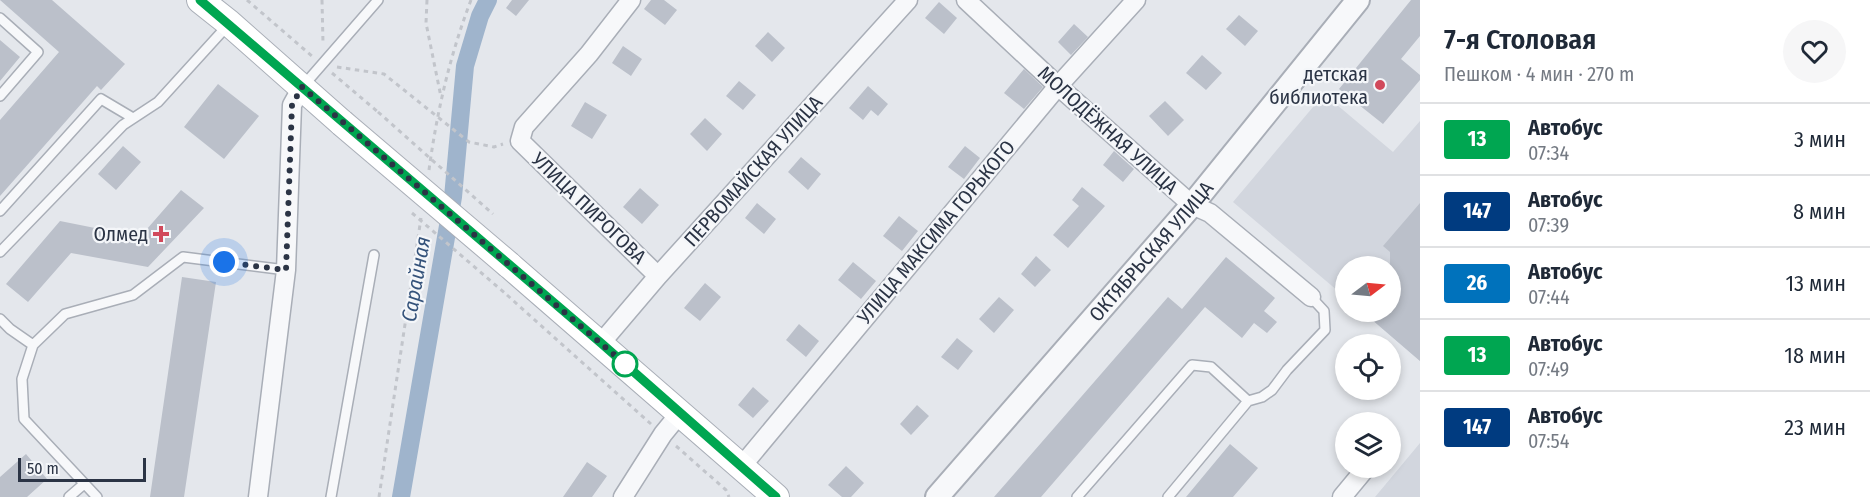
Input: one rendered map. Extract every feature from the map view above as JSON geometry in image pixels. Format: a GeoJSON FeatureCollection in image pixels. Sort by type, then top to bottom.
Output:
{"type":"FeatureCollection","features":[{"type":"Feature","properties":{"kind":"main road"},"geometry":{"type":"LineString","coordinates":[[200,0],[230,23],[342,123],[681,412],[776,497]]}},
{"type":"Feature","properties":{"kind":"street","name":"УЛИЦА ПИРОГОВА"},"geometry":{"type":"LineString","coordinates":[[631,0],[589,54],[524,127],[520,141],[658,276]]}},
{"type":"Feature","properties":{"kind":"street","name":"ПЕРВОМАЙСКАЯ УЛИЦА"},"geometry":{"type":"LineString","coordinates":[[601,343],[658,276],[908,0]]}},
{"type":"Feature","properties":{"kind":"street","name":"МОЛОДЁЖНАЯ УЛИЦА"},"geometry":{"type":"LineString","coordinates":[[966,0],[1058,86],[1192,205],[1210,213],[1311,297]]}},
{"type":"Feature","properties":{"kind":"street","name":"УЛИЦА МАКСИМА ГОРЬКОГО"},"geometry":{"type":"LineString","coordinates":[[741,467],[1058,86],[1136,0]]}},
{"type":"Feature","properties":{"kind":"street","name":"ОКТЯБРЬСКАЯ УЛИЦА"},"geometry":{"type":"LineString","coordinates":[[937,497],[1192,205],[1358,0]]}},
{"type":"Feature","properties":{"kind":"street"},"geometry":{"type":"LineString","coordinates":[[258,497],[286,270],[292,105],[302,87]]}},
{"type":"Feature","properties":{"kind":"street"},"geometry":{"type":"LineString","coordinates":[[623,497],[663,434],[681,412]]}},
{"type":"Feature","properties":{"kind":"street"},"geometry":{"type":"LineString","coordinates":[[1342,497],[1358,478]]}},
{"type":"Feature","properties":{"kind":"lane"},"geometry":{"type":"LineString","coordinates":[[302,87],[378,0]]}},
{"type":"Feature","properties":{"kind":"lane"},"geometry":{"type":"LineString","coordinates":[[0,18],[38,52],[0,96]]}},
{"type":"Feature","properties":{"kind":"lane"},"geometry":{"type":"LineString","coordinates":[[0,252],[123,125],[158,102],[230,23]]}},
{"type":"Feature","properties":{"kind":"lane"},"geometry":{"type":"LineString","coordinates":[[0,211],[101,99],[133,118]]}},
{"type":"Feature","properties":{"kind":"lane"},"geometry":{"type":"LineString","coordinates":[[331,497],[374,255]]}},
{"type":"Feature","properties":{"kind":"lane"},"geometry":{"type":"LineString","coordinates":[[97,497],[24,419],[22,379],[33,345],[65,314],[134,295],[183,257],[286,270]]}},
{"type":"Feature","properties":{"kind":"lane"},"geometry":{"type":"LineString","coordinates":[[1168,497],[1248,401],[1272,390],[1287,370],[1325,330],[1324,311],[1311,297]]}},
{"type":"Feature","properties":{"kind":"lane"},"geometry":{"type":"LineString","coordinates":[[0,319],[33,345]]}},
{"type":"Feature","properties":{"kind":"lane"},"geometry":{"type":"LineString","coordinates":[[1077,497],[1192,365],[1211,367],[1248,401]]}},
{"type":"Feature","properties":{"kind":"lane"},"geometry":{"type":"LineString","coordinates":[[69,497],[84,484]]}},
{"type":"Feature","properties":{"kind":"path"},"geometry":{"type":"LineString","coordinates":[[322,0],[323,65],[384,74],[469,142],[494,147],[520,141]]}},
{"type":"Feature","properties":{"kind":"path"},"geometry":{"type":"LineString","coordinates":[[427,0],[426,23],[441,98]]}},
{"type":"Feature","properties":{"kind":"path"},"geometry":{"type":"LineString","coordinates":[[428,173],[441,98],[455,41],[471,0]]}},
{"type":"Feature","properties":{"kind":"path"},"geometry":{"type":"LineString","coordinates":[[378,112],[493,214]]}},
{"type":"Feature","properties":{"kind":"path"},"geometry":{"type":"LineString","coordinates":[[379,497],[423,208]]}},
{"type":"Feature","properties":{"kind":"path"},"geometry":{"type":"LineString","coordinates":[[411,211],[726,490],[729,497]]}},
{"type":"Feature","properties":{"kind":"shaded area"},"geometry":{"type":"Polygon","coordinates":[[[1324,94],[1393,152],[1420,121],[1420,361],[1401,345],[1401,334],[1389,334],[1375,322],[1401,322],[1401,256],[1335,256],[1335,289],[1233,202],[1324,94]]]}},
{"type":"Feature","properties":{"kind":"shaded area"},"geometry":{"type":"Polygon","coordinates":[[[1420,443],[1420,497],[1375,497],[1391,478],[1401,478],[1401,466],[1420,443]]]}},
{"type":"Feature","properties":{"kind":"building"},"geometry":{"type":"Polygon","coordinates":[[[0,0],[52,0],[125,64],[101,90],[97,86],[0,196],[0,120],[59,52],[0,0]]]}},
{"type":"Feature","properties":{"kind":"building"},"geometry":{"type":"Polygon","coordinates":[[[512,0],[529,0],[516,16],[506,8],[512,0]]]}},
{"type":"Feature","properties":{"kind":"building"},"geometry":{"type":"Polygon","coordinates":[[[651,0],[664,0],[677,10],[665,25],[644,9],[651,0]]]}},
{"type":"Feature","properties":{"kind":"building","name":"детская библиотека"},"geometry":{"type":"Polygon","coordinates":[[[1411,0],[1420,0],[1420,36],[1401,59],[1420,75],[1420,80],[1383,124],[1339,89],[1411,0]]]}},
{"type":"Feature","properties":{"kind":"building"},"geometry":{"type":"Polygon","coordinates":[[[939,2],[957,18],[944,34],[925,18],[939,2]]]}},
{"type":"Feature","properties":{"kind":"building"},"geometry":{"type":"Polygon","coordinates":[[[1239,15],[1258,31],[1245,46],[1226,29],[1239,15]]]}},
{"type":"Feature","properties":{"kind":"building"},"geometry":{"type":"Polygon","coordinates":[[[1074,24],[1088,37],[1071,55],[1058,42],[1074,24]]]}},
{"type":"Feature","properties":{"kind":"building"},"geometry":{"type":"Polygon","coordinates":[[[768,32],[785,48],[772,62],[755,46],[768,32]]]}},
{"type":"Feature","properties":{"kind":"building"},"geometry":{"type":"Polygon","coordinates":[[[0,40],[20,57],[0,81],[0,40]]]}},
{"type":"Feature","properties":{"kind":"building"},"geometry":{"type":"Polygon","coordinates":[[[623,46],[642,59],[631,76],[612,63],[623,46]]]}},
{"type":"Feature","properties":{"kind":"building"},"geometry":{"type":"Polygon","coordinates":[[[1202,55],[1222,73],[1206,90],[1186,73],[1202,55]]]}},
{"type":"Feature","properties":{"kind":"building"},"geometry":{"type":"Polygon","coordinates":[[[1024,69],[1043,87],[1024,109],[1004,93],[1024,69]]]}},
{"type":"Feature","properties":{"kind":"building"},"geometry":{"type":"Polygon","coordinates":[[[739,81],[756,95],[743,110],[726,96],[739,81]]]}},
{"type":"Feature","properties":{"kind":"building"},"geometry":{"type":"Polygon","coordinates":[[[218,84],[259,116],[224,159],[184,127],[218,84]]]}},
{"type":"Feature","properties":{"kind":"building"},"geometry":{"type":"Polygon","coordinates":[[[868,86],[888,104],[878,116],[871,110],[863,120],[849,108],[868,86]]]}},
{"type":"Feature","properties":{"kind":"building"},"geometry":{"type":"Polygon","coordinates":[[[1165,101],[1184,120],[1168,136],[1149,116],[1165,101]]]}},
{"type":"Feature","properties":{"kind":"building"},"geometry":{"type":"Polygon","coordinates":[[[585,102],[607,115],[592,139],[571,126],[585,102]]]}},
{"type":"Feature","properties":{"kind":"building"},"geometry":{"type":"Polygon","coordinates":[[[705,118],[722,134],[707,151],[690,134],[705,118]]]}},
{"type":"Feature","properties":{"kind":"building"},"geometry":{"type":"Polygon","coordinates":[[[123,146],[141,162],[116,190],[98,174],[123,146]]]}},
{"type":"Feature","properties":{"kind":"building"},"geometry":{"type":"Polygon","coordinates":[[[965,146],[980,158],[964,179],[948,167],[965,146]]]}},
{"type":"Feature","properties":{"kind":"building"},"geometry":{"type":"Polygon","coordinates":[[[1114,151],[1134,169],[1123,182],[1103,165],[1114,151]]]}},
{"type":"Feature","properties":{"kind":"building"},"geometry":{"type":"Polygon","coordinates":[[[801,157],[821,174],[808,190],[788,172],[801,157]]]}},
{"type":"Feature","properties":{"kind":"building"},"geometry":{"type":"Polygon","coordinates":[[[1082,187],[1105,206],[1068,248],[1053,235],[1079,206],[1072,200],[1082,187]]]}},
{"type":"Feature","properties":{"kind":"building"},"geometry":{"type":"Polygon","coordinates":[[[640,188],[659,205],[642,224],[623,207],[640,188]]]}},
{"type":"Feature","properties":{"kind":"building"},"geometry":{"type":"Polygon","coordinates":[[[181,190],[204,208],[148,267],[71,253],[28,302],[6,284],[60,221],[140,237],[181,190]]]}},
{"type":"Feature","properties":{"kind":"building"},"geometry":{"type":"Polygon","coordinates":[[[757,203],[776,219],[764,234],[745,218],[757,203]]]}},
{"type":"Feature","properties":{"kind":"building"},"geometry":{"type":"Polygon","coordinates":[[[1420,203],[1420,361],[1401,345],[1401,334],[1389,334],[1375,322],[1401,322],[1401,256],[1390,256],[1390,252],[1383,246],[1420,203]]]}},
{"type":"Feature","properties":{"kind":"building"},"geometry":{"type":"Polygon","coordinates":[[[899,216],[918,231],[902,251],[883,236],[899,216]]]}},
{"type":"Feature","properties":{"kind":"building"},"geometry":{"type":"Polygon","coordinates":[[[1036,256],[1051,270],[1035,287],[1021,274],[1036,256]]]}},
{"type":"Feature","properties":{"kind":"building"},"geometry":{"type":"Polygon","coordinates":[[[1226,257],[1275,298],[1264,311],[1277,322],[1267,333],[1254,323],[1242,338],[1205,307],[1041,497],[994,497],[1168,297],[1182,309],[1226,257]]]}},
{"type":"Feature","properties":{"kind":"building"},"geometry":{"type":"Polygon","coordinates":[[[853,262],[876,281],[861,299],[838,280],[853,262]]]}},
{"type":"Feature","properties":{"kind":"building"},"geometry":{"type":"Polygon","coordinates":[[[182,277],[216,282],[184,497],[150,497],[182,277]]]}},
{"type":"Feature","properties":{"kind":"building"},"geometry":{"type":"Polygon","coordinates":[[[705,283],[721,297],[700,321],[684,308],[705,283]]]}},
{"type":"Feature","properties":{"kind":"building"},"geometry":{"type":"Polygon","coordinates":[[[999,297],[1014,310],[994,333],[979,319],[999,297]]]}},
{"type":"Feature","properties":{"kind":"building"},"geometry":{"type":"Polygon","coordinates":[[[799,324],[819,341],[806,357],[786,340],[799,324]]]}},
{"type":"Feature","properties":{"kind":"building"},"geometry":{"type":"Polygon","coordinates":[[[957,338],[973,351],[958,370],[941,357],[957,338]]]}},
{"type":"Feature","properties":{"kind":"building"},"geometry":{"type":"Polygon","coordinates":[[[753,387],[769,401],[753,418],[738,405],[753,387]]]}},
{"type":"Feature","properties":{"kind":"building"},"geometry":{"type":"Polygon","coordinates":[[[917,405],[929,416],[911,435],[900,424],[917,405]]]}},
{"type":"Feature","properties":{"kind":"building"},"geometry":{"type":"Polygon","coordinates":[[[1230,444],[1258,468],[1233,497],[1186,497],[1230,444]]]}},
{"type":"Feature","properties":{"kind":"building"},"geometry":{"type":"Polygon","coordinates":[[[26,454],[47,479],[27,497],[0,497],[0,477],[26,454]]]}},
{"type":"Feature","properties":{"kind":"building"},"geometry":{"type":"Polygon","coordinates":[[[587,462],[607,476],[592,497],[563,497],[587,462]]]}},
{"type":"Feature","properties":{"kind":"building"},"geometry":{"type":"Polygon","coordinates":[[[846,466],[864,483],[851,497],[842,497],[828,485],[846,466]]]}},
{"type":"Feature","properties":{"kind":"waterway","name":"Сарайная"},"geometry":{"type":"LineString","coordinates":[[401,497],[453,197],[465,66],[480,16],[488,0]]}},
{"type":"Feature","properties":{"kind":"bus line","name":"13"},"geometry":{"type":"LineString","coordinates":[[200,0],[230,23],[342,123],[681,412],[776,497]]}},
{"type":"Feature","properties":{"kind":"place","name":"детская библиотека"},"geometry":{"type":"Point","coordinates":[1380,85]}},
{"type":"Feature","properties":{"kind":"place","name":"Олмед"},"geometry":{"type":"Point","coordinates":[161,234]}},
{"type":"Feature","properties":{"kind":"route"},"geometry":{"type":"LineString","coordinates":[[224,262],[286,270],[292,105],[302,87],[633,371],[625,364]]}}]}
